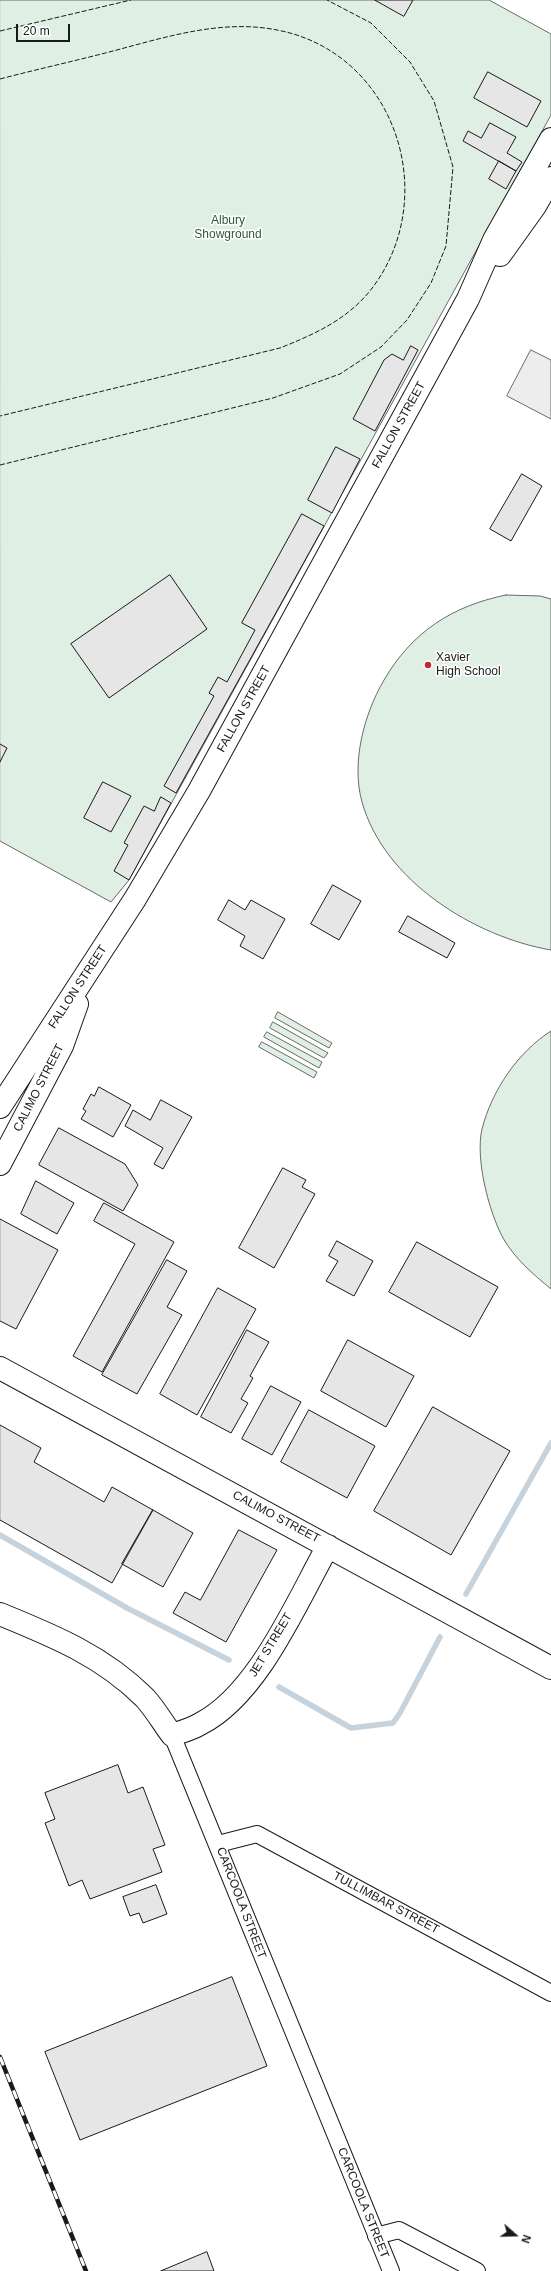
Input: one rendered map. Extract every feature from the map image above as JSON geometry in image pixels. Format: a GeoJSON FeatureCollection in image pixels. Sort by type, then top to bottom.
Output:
{"type":"FeatureCollection","features":[{"type":"Feature","properties":{"kind":"street","name":"FALLON STREET"},"geometry":{"type":"LineString","coordinates":[[0,1107],[135,899],[199,791],[468,299],[494,240],[551,139]]}},
{"type":"Feature","properties":{"kind":"street","name":"FALLON STREET"},"geometry":{"type":"LineString","coordinates":[[468,299],[535,206],[551,178]]}},
{"type":"Feature","properties":{"kind":"street","name":"CALIMO STREET"},"geometry":{"type":"LineString","coordinates":[[0,1164],[62,1046],[91,966]]}},
{"type":"Feature","properties":{"kind":"street","name":"CALIMO STREET"},"geometry":{"type":"LineString","coordinates":[[0,1368],[551,1668]]}},
{"type":"Feature","properties":{"kind":"street","name":"JET STREET"},"geometry":{"type":"LineString","coordinates":[[172,1735],[201,1724],[233,1700],[258,1671],[328,1546]]}},
{"type":"Feature","properties":{"kind":"street","name":"CARCOOLA STREET"},"geometry":{"type":"LineString","coordinates":[[0,1614],[77,1647],[112,1668],[146,1699],[172,1735],[218,1844],[248,1924],[391,2271]]}},
{"type":"Feature","properties":{"kind":"street","name":"TULLIMBAR STREET"},"geometry":{"type":"LineString","coordinates":[[218,1844],[257,1834],[551,1992]]}},
{"type":"Feature","properties":{"kind":"street"},"geometry":{"type":"LineString","coordinates":[[376,2236],[399,2230],[477,2271]]}},
{"type":"Feature","properties":{"kind":"green space","name":"Albury Showground"},"geometry":{"type":"Polygon","coordinates":[[[0,0],[489,0],[551,34],[551,115],[129,880],[111,902],[0,841],[0,0]]]}},
{"type":"Feature","properties":{"kind":"green space"},"geometry":{"type":"Polygon","coordinates":[[[506,595],[540,596],[551,599],[551,950],[522,943],[492,932],[464,918],[436,901],[411,880],[390,857],[373,831],[362,802],[359,787],[359,755],[365,723],[377,693],[395,663],[407,648],[421,635],[451,614],[468,606],[506,595]]]}},
{"type":"Feature","properties":{"kind":"green space"},"geometry":{"type":"Polygon","coordinates":[[[278,1012],[332,1043],[329,1048],[275,1018],[278,1012]]]}},
{"type":"Feature","properties":{"kind":"green space"},"geometry":{"type":"Polygon","coordinates":[[[273,1022],[328,1053],[324,1058],[270,1028],[273,1022]]]}},
{"type":"Feature","properties":{"kind":"green space"},"geometry":{"type":"Polygon","coordinates":[[[551,1031],[551,1289],[531,1272],[508,1246],[503,1238],[488,1200],[482,1170],[480,1141],[486,1114],[492,1100],[508,1073],[528,1050],[551,1031]]]}},
{"type":"Feature","properties":{"kind":"green space"},"geometry":{"type":"Polygon","coordinates":[[[267,1032],[322,1062],[319,1068],[264,1037],[267,1032]]]}},
{"type":"Feature","properties":{"kind":"green space"},"geometry":{"type":"Polygon","coordinates":[[[262,1042],[317,1072],[314,1078],[259,1047],[262,1042]]]}},
{"type":"Feature","properties":{"kind":"shaded area"},"geometry":{"type":"Polygon","coordinates":[[[531,350],[551,360],[551,419],[507,396],[531,350]]]}},
{"type":"Feature","properties":{"kind":"building"},"geometry":{"type":"Polygon","coordinates":[[[375,0],[413,0],[404,16],[375,0]]]}},
{"type":"Feature","properties":{"kind":"building"},"geometry":{"type":"Polygon","coordinates":[[[488,72],[541,101],[527,127],[474,98],[488,72]]]}},
{"type":"Feature","properties":{"kind":"building"},"geometry":{"type":"Polygon","coordinates":[[[490,123],[516,137],[507,153],[522,162],[516,171],[463,141],[468,131],[481,138],[490,123]]]}},
{"type":"Feature","properties":{"kind":"building"},"geometry":{"type":"Polygon","coordinates":[[[499,161],[516,171],[506,189],[489,179],[499,161]]]}},
{"type":"Feature","properties":{"kind":"building"},"geometry":{"type":"Polygon","coordinates":[[[411,346],[418,350],[375,431],[353,419],[384,360],[392,354],[403,360],[411,346]]]}},
{"type":"Feature","properties":{"kind":"building"},"geometry":{"type":"Polygon","coordinates":[[[336,447],[360,459],[332,513],[308,500],[336,447]]]}},
{"type":"Feature","properties":{"kind":"building"},"geometry":{"type":"Polygon","coordinates":[[[522,474],[542,486],[511,541],[490,529],[522,474]]]}},
{"type":"Feature","properties":{"kind":"building"},"geometry":{"type":"Polygon","coordinates":[[[302,514],[324,526],[176,793],[164,786],[214,696],[209,693],[218,677],[227,682],[255,630],[242,623],[302,514]]]}},
{"type":"Feature","properties":{"kind":"building"},"geometry":{"type":"Polygon","coordinates":[[[170,575],[207,629],[109,698],[71,644],[170,575]]]}},
{"type":"Feature","properties":{"kind":"building"},"geometry":{"type":"Polygon","coordinates":[[[0,744],[7,748],[0,762],[0,744]]]}},
{"type":"Feature","properties":{"kind":"building"},"geometry":{"type":"Polygon","coordinates":[[[103,782],[131,796],[111,832],[84,818],[103,782]]]}},
{"type":"Feature","properties":{"kind":"building"},"geometry":{"type":"Polygon","coordinates":[[[161,797],[171,803],[129,880],[114,871],[128,845],[124,843],[144,806],[154,811],[161,797]]]}},
{"type":"Feature","properties":{"kind":"building"},"geometry":{"type":"Polygon","coordinates":[[[333,885],[361,901],[339,940],[311,924],[333,885]]]}},
{"type":"Feature","properties":{"kind":"building"},"geometry":{"type":"Polygon","coordinates":[[[229,900],[245,910],[251,900],[285,919],[263,959],[240,946],[245,936],[218,920],[229,900]]]}},
{"type":"Feature","properties":{"kind":"building"},"geometry":{"type":"Polygon","coordinates":[[[408,916],[455,943],[447,958],[399,932],[408,916]]]}},
{"type":"Feature","properties":{"kind":"building"},"geometry":{"type":"Polygon","coordinates":[[[99,1087],[131,1105],[113,1137],[81,1119],[86,1111],[83,1109],[91,1094],[94,1096],[99,1087]]]}},
{"type":"Feature","properties":{"kind":"building"},"geometry":{"type":"Polygon","coordinates":[[[161,1100],[192,1117],[163,1169],[154,1164],[163,1148],[125,1126],[133,1110],[150,1120],[161,1100]]]}},
{"type":"Feature","properties":{"kind":"building"},"geometry":{"type":"Polygon","coordinates":[[[59,1128],[125,1164],[138,1185],[123,1211],[39,1165],[59,1128]]]}},
{"type":"Feature","properties":{"kind":"building"},"geometry":{"type":"Polygon","coordinates":[[[283,1168],[306,1180],[302,1187],[315,1194],[274,1268],[239,1248],[283,1168]]]}},
{"type":"Feature","properties":{"kind":"building"},"geometry":{"type":"Polygon","coordinates":[[[36,1181],[74,1203],[57,1234],[21,1214],[36,1181]]]}},
{"type":"Feature","properties":{"kind":"building"},"geometry":{"type":"Polygon","coordinates":[[[104,1203],[174,1242],[102,1372],[73,1356],[135,1244],[94,1221],[104,1203]]]}},
{"type":"Feature","properties":{"kind":"building"},"geometry":{"type":"Polygon","coordinates":[[[0,1219],[58,1250],[16,1329],[0,1321],[0,1219]]]}},
{"type":"Feature","properties":{"kind":"building"},"geometry":{"type":"Polygon","coordinates":[[[337,1241],[373,1261],[354,1296],[326,1281],[338,1261],[329,1256],[337,1241]]]}},
{"type":"Feature","properties":{"kind":"building"},"geometry":{"type":"Polygon","coordinates":[[[417,1242],[498,1287],[470,1337],[389,1292],[417,1242]]]}},
{"type":"Feature","properties":{"kind":"building"},"geometry":{"type":"Polygon","coordinates":[[[167,1260],[187,1271],[167,1307],[182,1315],[137,1394],[102,1375],[167,1260]]]}},
{"type":"Feature","properties":{"kind":"building"},"geometry":{"type":"Polygon","coordinates":[[[218,1288],[256,1309],[197,1415],[160,1394],[218,1288]]]}},
{"type":"Feature","properties":{"kind":"building"},"geometry":{"type":"Polygon","coordinates":[[[247,1330],[269,1342],[250,1376],[253,1378],[241,1399],[248,1403],[231,1433],[201,1417],[247,1330]]]}},
{"type":"Feature","properties":{"kind":"building"},"geometry":{"type":"Polygon","coordinates":[[[348,1340],[414,1376],[386,1427],[321,1391],[348,1340]]]}},
{"type":"Feature","properties":{"kind":"building"},"geometry":{"type":"Polygon","coordinates":[[[271,1386],[301,1402],[272,1455],[242,1439],[271,1386]]]}},
{"type":"Feature","properties":{"kind":"building"},"geometry":{"type":"Polygon","coordinates":[[[433,1407],[510,1451],[451,1555],[374,1511],[433,1407]]]}},
{"type":"Feature","properties":{"kind":"building"},"geometry":{"type":"Polygon","coordinates":[[[309,1410],[375,1446],[347,1498],[281,1462],[309,1410]]]}},
{"type":"Feature","properties":{"kind":"building"},"geometry":{"type":"Polygon","coordinates":[[[0,1425],[41,1448],[34,1462],[104,1502],[112,1487],[153,1510],[112,1583],[0,1520],[0,1425]]]}},
{"type":"Feature","properties":{"kind":"building"},"geometry":{"type":"Polygon","coordinates":[[[153,1510],[193,1533],[163,1587],[122,1564],[153,1510]]]}},
{"type":"Feature","properties":{"kind":"building"},"geometry":{"type":"Polygon","coordinates":[[[239,1530],[277,1550],[226,1642],[173,1613],[185,1592],[200,1600],[239,1530]]]}},
{"type":"Feature","properties":{"kind":"building"},"geometry":{"type":"Polygon","coordinates":[[[118,1765],[128,1793],[143,1787],[165,1845],[153,1849],[162,1872],[90,1899],[82,1880],[69,1886],[45,1823],[55,1819],[45,1793],[118,1765]]]}},
{"type":"Feature","properties":{"kind":"building"},"geometry":{"type":"Polygon","coordinates":[[[156,1885],[167,1914],[143,1923],[139,1913],[130,1916],[123,1897],[156,1885]]]}},
{"type":"Feature","properties":{"kind":"building"},"geometry":{"type":"Polygon","coordinates":[[[232,1977],[267,2066],[80,2140],[45,2052],[232,1977]]]}},
{"type":"Feature","properties":{"kind":"building"},"geometry":{"type":"Polygon","coordinates":[[[207,2252],[214,2271],[161,2271],[207,2252]]]}},
{"type":"Feature","properties":{"kind":"waterway"},"geometry":{"type":"LineString","coordinates":[[466,1594],[551,1443]]}},
{"type":"Feature","properties":{"kind":"waterway"},"geometry":{"type":"LineString","coordinates":[[0,1535],[127,1608],[229,1660]]}},
{"type":"Feature","properties":{"kind":"waterway"},"geometry":{"type":"LineString","coordinates":[[279,1687],[351,1728],[393,1723],[400,1713],[440,1637]]}},
{"type":"Feature","properties":{"kind":"railway"},"geometry":{"type":"LineString","coordinates":[[0,2057],[86,2271]]}},
{"type":"Feature","properties":{"kind":"fence"},"geometry":{"type":"LineString","coordinates":[[0,31],[131,0]]}},
{"type":"Feature","properties":{"kind":"fence"},"geometry":{"type":"LineString","coordinates":[[0,465],[273,398],[340,374],[381,347],[407,320],[431,283],[446,246],[453,167],[434,101],[410,62],[371,23],[327,0]]}},
{"type":"Feature","properties":{"kind":"fence"},"geometry":{"type":"LineString","coordinates":[[0,79],[194,31],[236,27],[256,27],[277,30],[318,44],[351,66],[377,96],[395,132],[404,171],[404,211],[393,250],[373,287],[364,298],[342,317],[331,324],[280,348],[0,416]]}},
{"type":"Feature","properties":{"kind":"place","name":"Xavier High School"},"geometry":{"type":"Point","coordinates":[428,665]}}]}
